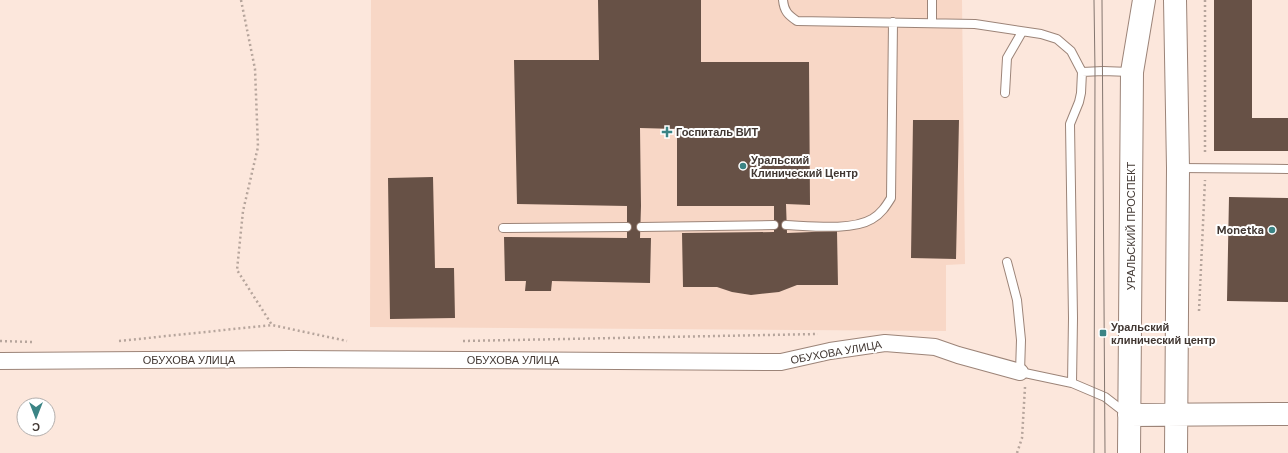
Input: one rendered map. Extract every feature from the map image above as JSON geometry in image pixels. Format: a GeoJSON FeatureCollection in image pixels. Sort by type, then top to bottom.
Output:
{"type":"FeatureCollection","features":[{"type":"Feature","properties":{"kind":"main road","name":"УРАЛЬСКИЙ ПРОСПЕКТ"},"geometry":{"type":"LineString","coordinates":[[1129,453],[1132,72],[1144,0]]}},
{"type":"Feature","properties":{"kind":"main road"},"geometry":{"type":"LineString","coordinates":[[1175,0],[1178,168],[1176,453]]}},
{"type":"Feature","properties":{"kind":"main road"},"geometry":{"type":"LineString","coordinates":[[1129,415],[1176,416],[1288,414]]}},
{"type":"Feature","properties":{"kind":"street","name":"ОБУХОВА УЛИЦА"},"geometry":{"type":"LineString","coordinates":[[0,361],[298,359],[781,362],[830,351],[885,343],[935,347],[958,355],[1023,372]]}},
{"type":"Feature","properties":{"kind":"lane"},"geometry":{"type":"LineString","coordinates":[[783,0],[784,7],[788,15],[797,21],[976,24],[1041,34],[1057,39],[1071,51],[1082,72],[1079,102],[1070,124],[1073,318],[1072,383]]}},
{"type":"Feature","properties":{"kind":"lane"},"geometry":{"type":"LineString","coordinates":[[932,0],[932,23]]}},
{"type":"Feature","properties":{"kind":"lane"},"geometry":{"type":"LineString","coordinates":[[786,225],[844,226],[858,224],[872,219],[885,209],[891,198],[893,22]]}},
{"type":"Feature","properties":{"kind":"lane"},"geometry":{"type":"LineString","coordinates":[[1005,93],[1007,58],[1022,32]]}},
{"type":"Feature","properties":{"kind":"lane"},"geometry":{"type":"LineString","coordinates":[[1082,72],[1132,72]]}},
{"type":"Feature","properties":{"kind":"lane"},"geometry":{"type":"LineString","coordinates":[[1178,168],[1288,169]]}},
{"type":"Feature","properties":{"kind":"lane"},"geometry":{"type":"LineString","coordinates":[[641,228],[774,225]]}},
{"type":"Feature","properties":{"kind":"lane"},"geometry":{"type":"LineString","coordinates":[[503,228],[627,227]]}},
{"type":"Feature","properties":{"kind":"lane"},"geometry":{"type":"LineString","coordinates":[[1007,262],[1017,300],[1023,372],[1072,383],[1105,397],[1129,415]]}},
{"type":"Feature","properties":{"kind":"path"},"geometry":{"type":"LineString","coordinates":[[241,0],[255,69],[258,147],[243,211],[237,270],[272,325]]}},
{"type":"Feature","properties":{"kind":"path"},"geometry":{"type":"LineString","coordinates":[[1199,312],[1205,168],[1205,0]]}},
{"type":"Feature","properties":{"kind":"path"},"geometry":{"type":"LineString","coordinates":[[118,341],[272,325],[350,342]]}},
{"type":"Feature","properties":{"kind":"path"},"geometry":{"type":"LineString","coordinates":[[461,341],[818,334]]}},
{"type":"Feature","properties":{"kind":"path"},"geometry":{"type":"LineString","coordinates":[[0,341],[36,342]]}},
{"type":"Feature","properties":{"kind":"path"},"geometry":{"type":"LineString","coordinates":[[1017,453],[1022,438],[1023,372]]}},
{"type":"Feature","properties":{"kind":"shaded area","name":"Госпиталь ВИТ"},"geometry":{"type":"Polygon","coordinates":[[[371,0],[962,0],[965,264],[946,265],[946,331],[370,327],[371,0]]]}},
{"type":"Feature","properties":{"kind":"building","name":"Уральский Клинический Центр"},"geometry":{"type":"Polygon","coordinates":[[[598,0],[701,0],[701,62],[809,62],[810,205],[786,204],[787,233],[837,231],[838,285],[797,285],[779,292],[751,295],[732,292],[717,287],[683,287],[682,233],[774,232],[774,206],[677,206],[677,129],[640,128],[640,238],[651,238],[650,283],[552,281],[551,291],[525,291],[526,281],[505,281],[504,237],[627,238],[627,206],[517,204],[514,60],[599,60],[598,0]]]}},
{"type":"Feature","properties":{"kind":"building"},"geometry":{"type":"Polygon","coordinates":[[[1214,0],[1252,0],[1252,118],[1288,118],[1288,151],[1214,151],[1214,0]]]}},
{"type":"Feature","properties":{"kind":"building"},"geometry":{"type":"Polygon","coordinates":[[[913,120],[959,120],[956,259],[911,258],[913,120]]]}},
{"type":"Feature","properties":{"kind":"building"},"geometry":{"type":"Polygon","coordinates":[[[433,177],[435,268],[454,268],[455,318],[390,319],[388,178],[433,177]]]}},
{"type":"Feature","properties":{"kind":"building"},"geometry":{"type":"Polygon","coordinates":[[[1229,197],[1288,198],[1288,302],[1227,301],[1229,197]]]}},
{"type":"Feature","properties":{"kind":"tram line"},"geometry":{"type":"LineString","coordinates":[[1094,0],[1094,453]]}},
{"type":"Feature","properties":{"kind":"tram line"},"geometry":{"type":"LineString","coordinates":[[1102,0],[1105,453]]}},
{"type":"Feature","properties":{"kind":"place","name":"Госпиталь ВИТ"},"geometry":{"type":"Point","coordinates":[667,132]}},
{"type":"Feature","properties":{"kind":"place","name":"Уральский Клинический Центр"},"geometry":{"type":"Point","coordinates":[743,166]}},
{"type":"Feature","properties":{"kind":"place","name":"Monetka"},"geometry":{"type":"Point","coordinates":[1272,230]}},
{"type":"Feature","properties":{"kind":"place","name":"Уральский клинический центр"},"geometry":{"type":"Point","coordinates":[1103,333]}}]}
